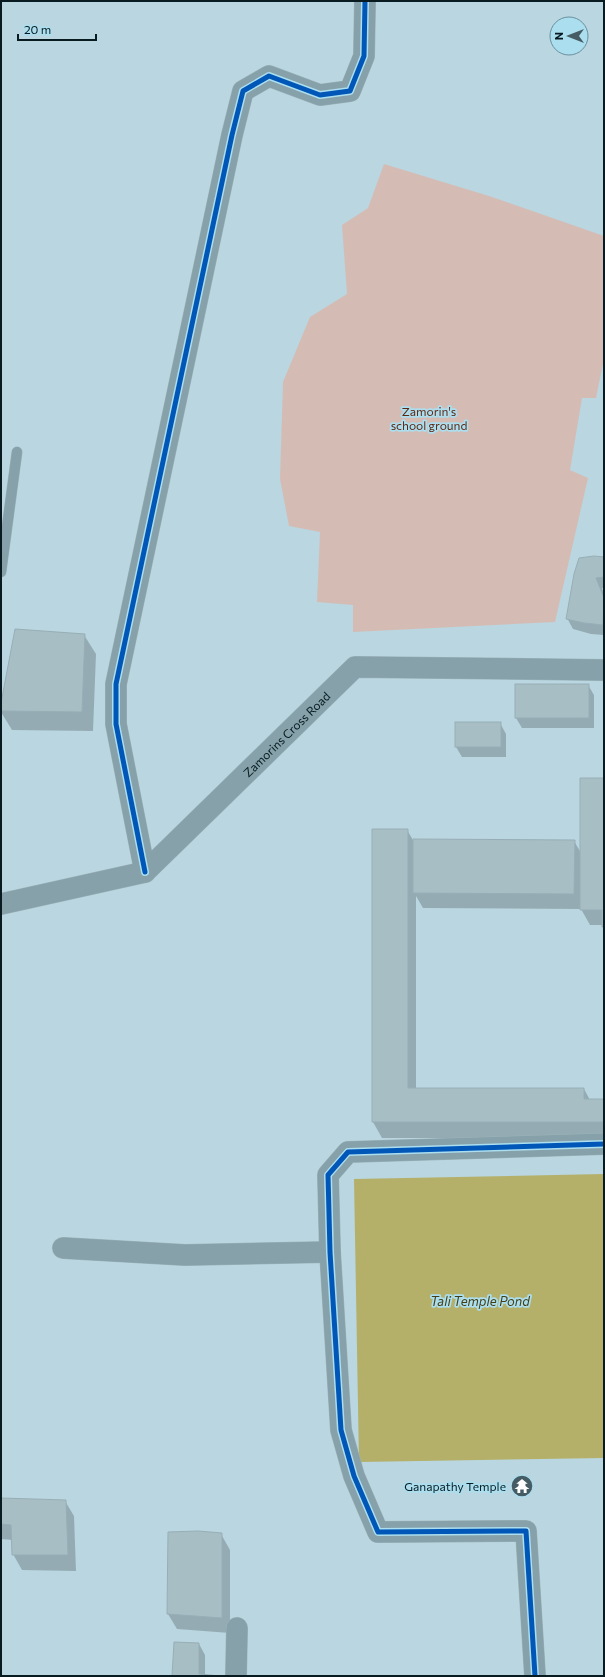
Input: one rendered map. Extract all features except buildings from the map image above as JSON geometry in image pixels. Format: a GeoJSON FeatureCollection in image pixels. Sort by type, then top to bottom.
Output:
{"type":"FeatureCollection","features":[{"type":"Feature","properties":{"kind":"street"},"geometry":{"type":"LineString","coordinates":[[1,904],[145,872],[116,724],[116,684],[243,91],[269,76],[320,95],[350,91],[364,56],[365,1]]}},
{"type":"Feature","properties":{"kind":"street","name":"Zamorins Cross Road"},"geometry":{"type":"LineString","coordinates":[[145,872],[355,667],[604,670]]}},
{"type":"Feature","properties":{"kind":"street"},"geometry":{"type":"LineString","coordinates":[[535,1676],[526,1531],[378,1532],[354,1476],[341,1430],[330,1252],[328,1175],[348,1152],[604,1144]]}},
{"type":"Feature","properties":{"kind":"street"},"geometry":{"type":"LineString","coordinates":[[63,1248],[185,1255],[330,1252]]}},
{"type":"Feature","properties":{"kind":"street"},"geometry":{"type":"LineString","coordinates":[[236,1676],[237,1628]]}},
{"type":"Feature","properties":{"kind":"lane"},"geometry":{"type":"LineString","coordinates":[[1,572],[17,452]]}},
{"type":"Feature","properties":{"kind":"green space","name":"Zamorin's school ground"},"geometry":{"type":"Polygon","coordinates":[[[384,164],[489,196],[604,236],[604,359],[596,398],[582,398],[570,470],[588,478],[555,622],[353,632],[353,605],[317,602],[320,532],[289,526],[280,479],[283,382],[310,317],[347,294],[342,225],[368,208],[384,164]]]}},
{"type":"Feature","properties":{"kind":"water","name":"Tali Temple Pond"},"geometry":{"type":"Polygon","coordinates":[[[604,1174],[604,1458],[359,1462],[354,1179],[604,1174]]]}},
{"type":"Feature","properties":{"kind":"cycle path"},"geometry":{"type":"LineString","coordinates":[[145,872],[116,724],[116,684],[232,135],[243,91],[269,76],[320,95],[350,91],[364,56],[365,1]]}},
{"type":"Feature","properties":{"kind":"cycle path"},"geometry":{"type":"LineString","coordinates":[[535,1676],[526,1531],[378,1532],[354,1476],[341,1430],[330,1252],[328,1175],[348,1152],[604,1144]]}},
{"type":"Feature","properties":{"kind":"place","name":"Ganapathy Temple"},"geometry":{"type":"Point","coordinates":[522,1486]}}]}
